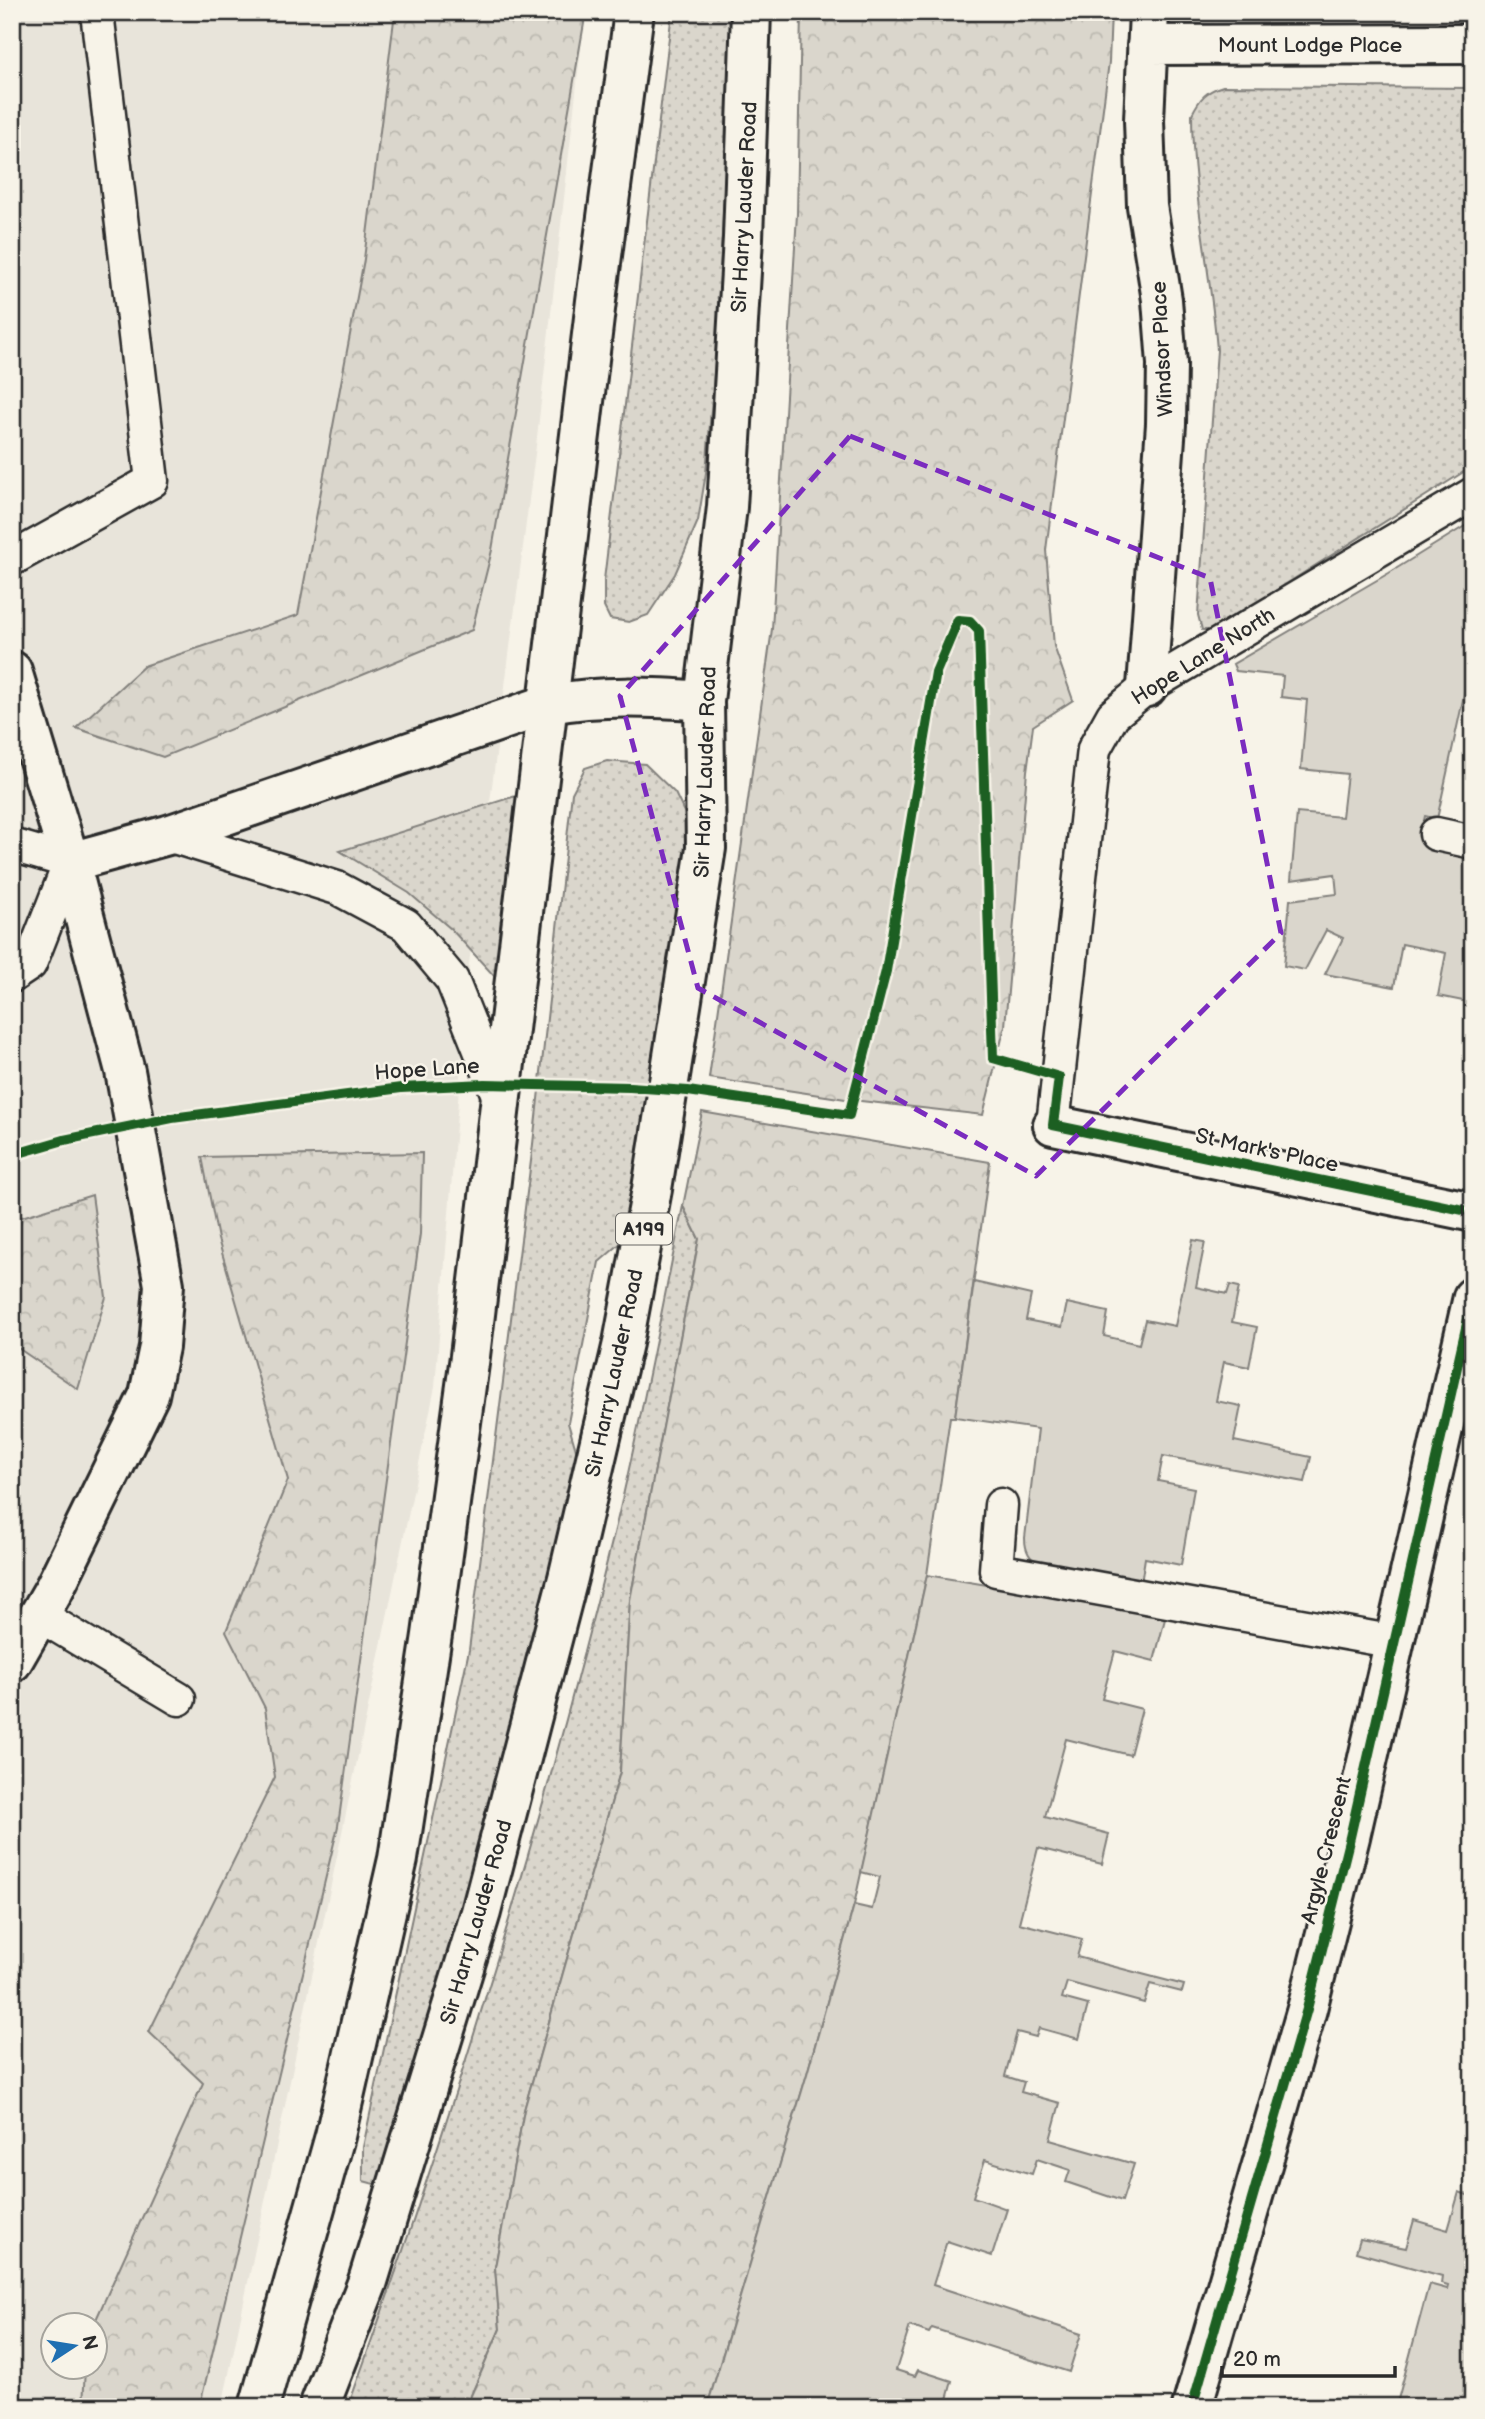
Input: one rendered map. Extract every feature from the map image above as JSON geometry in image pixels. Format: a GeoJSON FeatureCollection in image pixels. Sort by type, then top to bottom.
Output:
{"type":"FeatureCollection","features":[{"type":"Feature","properties":{"kind":"main road"},"geometry":{"type":"LineString","coordinates":[[260,2407],[335,2136],[398,1859],[470,1356],[594,315],[634,12]]}},
{"type":"Feature","properties":{"kind":"main road","name":"Sir Harry Lauder Road"},"geometry":{"type":"LineString","coordinates":[[319,2407],[368,2281],[481,1912],[568,1578],[624,1343],[652,1189],[706,848],[704,701],[726,507],[743,238],[751,12]]}},
{"type":"Feature","properties":{"kind":"main road","name":"Mount Lodge Place"},"geometry":{"type":"LineString","coordinates":[[1148,29],[1473,44]]}},
{"type":"Feature","properties":{"kind":"main road","name":"Windsor Place"},"geometry":{"type":"LineString","coordinates":[[1147,687],[1166,424],[1167,364],[1162,300],[1147,206],[1144,120],[1148,29]]}},
{"type":"Feature","properties":{"kind":"main road"},"geometry":{"type":"LineString","coordinates":[[12,671],[70,862],[125,1071],[164,1285],[159,1346],[149,1395],[54,1589],[12,1662]]}},
{"type":"Feature","properties":{"kind":"main road"},"geometry":{"type":"LineString","coordinates":[[70,862],[168,835],[549,704],[617,696],[704,701]]}},
{"type":"Feature","properties":{"kind":"main road","name":"St Mark's Place"},"geometry":{"type":"LineString","coordinates":[[1053,1125],[1473,1212]]}},
{"type":"Feature","properties":{"kind":"main road","name":"Argyle Crescent"},"geometry":{"type":"LineString","coordinates":[[1192,2407],[1307,2009],[1350,1838],[1473,1297]]}},
{"type":"Feature","properties":{"kind":"lane"},"geometry":{"type":"LineString","coordinates":[[12,559],[152,481],[97,12]]}},
{"type":"Feature","properties":{"kind":"lane","name":"Hope Lane North"},"geometry":{"type":"LineString","coordinates":[[1053,1125],[1094,749],[1114,715],[1147,687],[1473,494]]}},
{"type":"Feature","properties":{"kind":"lane"},"geometry":{"type":"LineString","coordinates":[[1436,834],[1473,842]]}},
{"type":"Feature","properties":{"kind":"lane"},"geometry":{"type":"LineString","coordinates":[[168,835],[337,888],[406,925],[452,980],[500,1100]]}},
{"type":"Feature","properties":{"kind":"lane"},"geometry":{"type":"LineString","coordinates":[[12,845],[70,862],[30,964],[12,976]]}},
{"type":"Feature","properties":{"kind":"lane"},"geometry":{"type":"LineString","coordinates":[[1001,1505],[996,1570],[1395,1642]]}},
{"type":"Feature","properties":{"kind":"lane"},"geometry":{"type":"LineString","coordinates":[[39,1615],[179,1699]]}},
{"type":"Feature","properties":{"kind":"highlighted area"},"geometry":{"type":"Polygon","coordinates":[[[850,436],[1210,578],[1281,933],[1036,1176],[698,988],[620,696],[850,436]]]}},
{"type":"Feature","properties":{"kind":"shaded area"},"geometry":{"type":"Polygon","coordinates":[[[12,12],[585,12],[536,446],[469,964],[435,1387],[222,2407],[12,2407],[12,12]]]}},
{"type":"Feature","properties":{"kind":"green space"},"geometry":{"type":"Polygon","coordinates":[[[395,12],[586,12],[492,550],[472,630],[163,757],[76,728],[144,666],[298,615],[364,259],[395,12]]]}},
{"type":"Feature","properties":{"kind":"green space"},"geometry":{"type":"Polygon","coordinates":[[[672,12],[733,12],[717,336],[706,473],[698,521],[675,574],[648,615],[629,622],[610,619],[604,607],[604,580],[672,12]]]}},
{"type":"Feature","properties":{"kind":"green space"},"geometry":{"type":"Polygon","coordinates":[[[801,12],[1111,12],[1109,62],[1046,550],[1054,646],[1073,700],[1033,726],[1005,1026],[983,1115],[852,1100],[709,1078],[772,629],[797,214],[801,12]]]}},
{"type":"Feature","properties":{"kind":"green space"},"geometry":{"type":"Polygon","coordinates":[[[1223,86],[1473,88],[1473,466],[1218,627],[1202,630],[1198,615],[1217,350],[1198,203],[1192,114],[1204,96],[1223,86]]]}},
{"type":"Feature","properties":{"kind":"green space"},"geometry":{"type":"Polygon","coordinates":[[[1473,521],[1473,654],[1437,819],[1425,816],[1421,834],[1429,849],[1473,858],[1473,1003],[1438,996],[1446,953],[1402,944],[1394,987],[1325,974],[1343,938],[1326,930],[1305,970],[1284,966],[1290,900],[1337,894],[1335,874],[1291,880],[1297,813],[1342,817],[1347,774],[1301,769],[1307,700],[1281,697],[1283,676],[1236,671],[1233,664],[1473,521]]]}},
{"type":"Feature","properties":{"kind":"green space"},"geometry":{"type":"Polygon","coordinates":[[[607,761],[645,764],[675,793],[686,816],[697,857],[636,1230],[599,1262],[568,1423],[584,1477],[537,1675],[382,2186],[363,2181],[363,2147],[469,1650],[532,1153],[572,793],[585,768],[607,761]]]}},
{"type":"Feature","properties":{"kind":"green space"},"geometry":{"type":"Polygon","coordinates":[[[519,795],[496,978],[451,929],[409,893],[340,851],[519,795]]]}},
{"type":"Feature","properties":{"kind":"green space"},"geometry":{"type":"Polygon","coordinates":[[[702,1112],[990,1162],[955,1417],[950,1417],[927,1575],[854,1905],[807,2074],[707,2407],[466,2407],[500,2329],[495,2267],[524,2110],[620,1772],[630,1600],[699,1239],[683,1206],[702,1112]]]}},
{"type":"Feature","properties":{"kind":"green space"},"geometry":{"type":"Polygon","coordinates":[[[422,1153],[420,1234],[338,1826],[200,2405],[83,2407],[84,2380],[108,2380],[108,2310],[100,2310],[203,2083],[149,2032],[275,1777],[265,1708],[226,1631],[288,1480],[218,1239],[202,1157],[422,1153]]]}},
{"type":"Feature","properties":{"kind":"green space"},"geometry":{"type":"Polygon","coordinates":[[[92,1195],[106,1297],[78,1389],[12,1344],[12,1220],[92,1195]]]}},
{"type":"Feature","properties":{"kind":"green space"},"geometry":{"type":"Polygon","coordinates":[[[683,1206],[699,1239],[630,1600],[620,1772],[524,2110],[495,2267],[500,2329],[466,2407],[348,2407],[461,2075],[561,1739],[619,1513],[683,1206]]]}},
{"type":"Feature","properties":{"kind":"green space"},"geometry":{"type":"Polygon","coordinates":[[[1193,1240],[1205,1242],[1196,1287],[1227,1294],[1230,1285],[1239,1287],[1232,1322],[1257,1327],[1249,1367],[1224,1362],[1216,1401],[1241,1406],[1234,1441],[1311,1457],[1305,1482],[1163,1456],[1158,1481],[1194,1488],[1181,1565],[1145,1558],[1141,1583],[1040,1566],[1029,1554],[1025,1538],[1038,1429],[955,1417],[974,1282],[1031,1295],[1026,1320],[1062,1327],[1067,1303],[1108,1312],[1104,1336],[1139,1344],[1145,1320],[1175,1326],[1193,1240]]]}},
{"type":"Feature","properties":{"kind":"green space"},"geometry":{"type":"Polygon","coordinates":[[[927,1575],[1166,1615],[1154,1661],[1115,1651],[1102,1699],[1142,1709],[1130,1755],[1066,1739],[1045,1817],[1109,1834],[1102,1864],[1038,1848],[1019,1923],[1082,1939],[1077,1957],[1184,1985],[1182,1992],[1150,1984],[1144,2003],[1067,1982],[1062,1998],[1088,2005],[1079,2039],[1039,2028],[1036,2037],[1017,2032],[1005,2076],[1024,2082],[1021,2092],[1060,2103],[1050,2140],[1134,2164],[1122,2201],[1066,2182],[1070,2170],[1037,2159],[1032,2174],[985,2160],[973,2197],[1007,2209],[992,2256],[947,2241],[933,2285],[1081,2334],[1069,2372],[932,2328],[929,2333],[910,2326],[896,2370],[915,2376],[918,2370],[952,2381],[945,2407],[707,2407],[807,2074],[854,1905],[872,1909],[880,1877],[861,1872],[927,1575]]]}},
{"type":"Feature","properties":{"kind":"green space"},"geometry":{"type":"Polygon","coordinates":[[[1459,2192],[1473,2197],[1473,2407],[1396,2407],[1429,2284],[1447,2289],[1448,2285],[1441,2283],[1442,2276],[1356,2252],[1360,2239],[1406,2248],[1414,2220],[1448,2230],[1459,2192]]]}},
{"type":"Feature","properties":{"kind":"cycle path","name":"Hope Lane"},"geometry":{"type":"LineString","coordinates":[[12,1155],[64,1140],[172,1118],[401,1088],[485,1084],[630,1087],[688,1091],[849,1115],[886,971],[936,672],[958,620],[970,621],[979,631],[993,1058],[1059,1077],[1053,1125],[1473,1212]]}},
{"type":"Feature","properties":{"kind":"cycle path"},"geometry":{"type":"LineString","coordinates":[[1192,2407],[1307,2009],[1350,1837],[1473,1297]]}}]}
